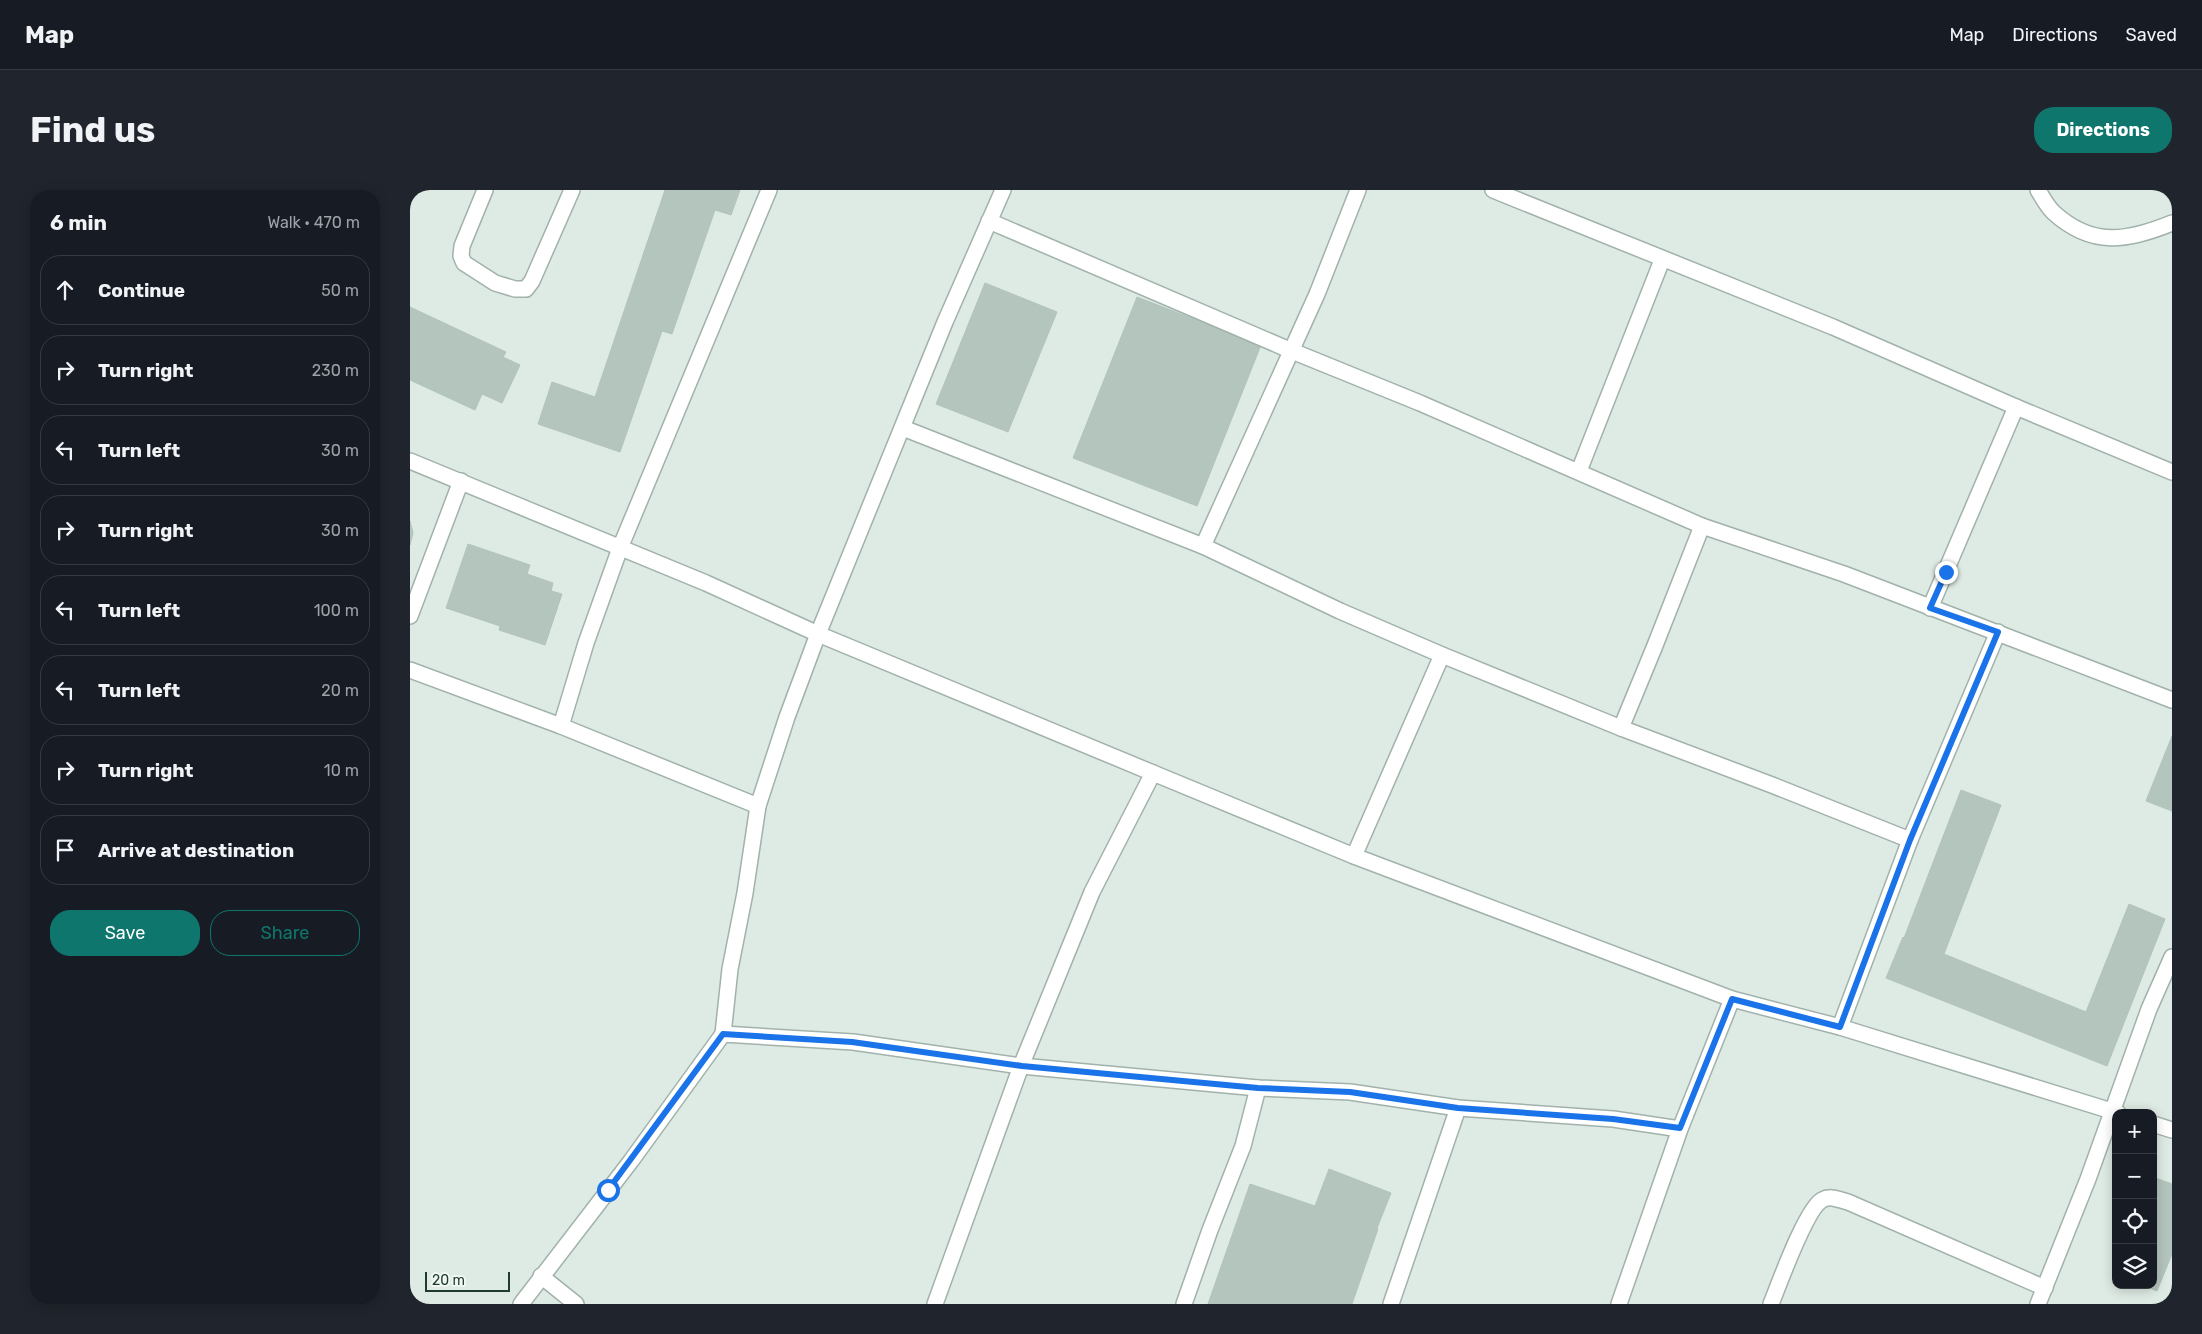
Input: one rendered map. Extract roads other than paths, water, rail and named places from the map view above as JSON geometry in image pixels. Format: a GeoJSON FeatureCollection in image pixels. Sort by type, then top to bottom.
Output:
{"type":"FeatureCollection","features":[{"type":"Feature","properties":{"kind":"street"},"geometry":{"type":"LineString","coordinates":[[485,190],[462,246],[461,256],[464,263],[495,283],[515,289],[526,289],[532,280],[572,190]]}},
{"type":"Feature","properties":{"kind":"street"},"geometry":{"type":"LineString","coordinates":[[561,726],[586,643],[620,548],[769,190]]}},
{"type":"Feature","properties":{"kind":"street"},"geometry":{"type":"LineString","coordinates":[[521,1304],[631,1161],[723,1034],[730,968],[745,893],[758,806],[787,717],[818,634],[1003,190]]}},
{"type":"Feature","properties":{"kind":"street"},"geometry":{"type":"LineString","coordinates":[[1203,546],[1317,294],[1358,190]]}},
{"type":"Feature","properties":{"kind":"street"},"geometry":{"type":"LineString","coordinates":[[1493,190],[1662,260],[1833,327],[2016,408],[2172,472]]}},
{"type":"Feature","properties":{"kind":"street"},"geometry":{"type":"LineString","coordinates":[[2038,190],[2053,212],[2088,236],[2112,238],[2146,233],[2172,223]]}},
{"type":"Feature","properties":{"kind":"street"},"geometry":{"type":"LineString","coordinates":[[989,221],[1579,471],[1702,526],[1844,574],[2172,700]]}},
{"type":"Feature","properties":{"kind":"street"},"geometry":{"type":"LineString","coordinates":[[1579,471],[1662,260]]}},
{"type":"Feature","properties":{"kind":"street"},"geometry":{"type":"LineString","coordinates":[[1930,608],[2016,408]]}},
{"type":"Feature","properties":{"kind":"street"},"geometry":{"type":"LineString","coordinates":[[903,428],[1203,546],[1340,611],[1620,728],[1772,784],[1910,840]]}},
{"type":"Feature","properties":{"kind":"street"},"geometry":{"type":"LineString","coordinates":[[410,461],[706,583],[818,634],[1354,856],[1732,999],[1840,1027],[2112,1111]]}},
{"type":"Feature","properties":{"kind":"street"},"geometry":{"type":"LineString","coordinates":[[410,616],[461,481]]}},
{"type":"Feature","properties":{"kind":"street"},"geometry":{"type":"LineString","coordinates":[[1620,728],[1702,526]]}},
{"type":"Feature","properties":{"kind":"street"},"geometry":{"type":"LineString","coordinates":[[1840,1027],[1910,840],[1998,632]]}},
{"type":"Feature","properties":{"kind":"street"},"geometry":{"type":"LineString","coordinates":[[1354,856],[1442,655]]}},
{"type":"Feature","properties":{"kind":"street"},"geometry":{"type":"LineString","coordinates":[[410,670],[561,726],[758,806]]}},
{"type":"Feature","properties":{"kind":"street"},"geometry":{"type":"LineString","coordinates":[[936,1304],[1022,1066],[1092,892],[1153,773]]}},
{"type":"Feature","properties":{"kind":"street"},"geometry":{"type":"LineString","coordinates":[[2116,1109],[2149,1009],[2172,956]]}},
{"type":"Feature","properties":{"kind":"street"},"geometry":{"type":"LineString","coordinates":[[1619,1304],[1680,1128],[1732,999]]}},
{"type":"Feature","properties":{"kind":"street"},"geometry":{"type":"LineString","coordinates":[[723,1034],[852,1042],[1022,1066],[1258,1088],[1350,1092],[1458,1108],[1613,1119],[1680,1128]]}},
{"type":"Feature","properties":{"kind":"street"},"geometry":{"type":"LineString","coordinates":[[1184,1304],[1210,1230],[1243,1146],[1258,1088]]}},
{"type":"Feature","properties":{"kind":"street"},"geometry":{"type":"LineString","coordinates":[[1391,1304],[1458,1108]]}},
{"type":"Feature","properties":{"kind":"street"},"geometry":{"type":"LineString","coordinates":[[2038,1304],[2112,1120]]}},
{"type":"Feature","properties":{"kind":"street"},"geometry":{"type":"LineString","coordinates":[[2157,1125],[2172,1130]]}},
{"type":"Feature","properties":{"kind":"street"},"geometry":{"type":"LineString","coordinates":[[1770,1304],[1798,1234],[1820,1201],[1830,1197],[1848,1202],[2045,1288]]}},
{"type":"Feature","properties":{"kind":"street"},"geometry":{"type":"LineString","coordinates":[[541,1276],[576,1304]]}}]}
